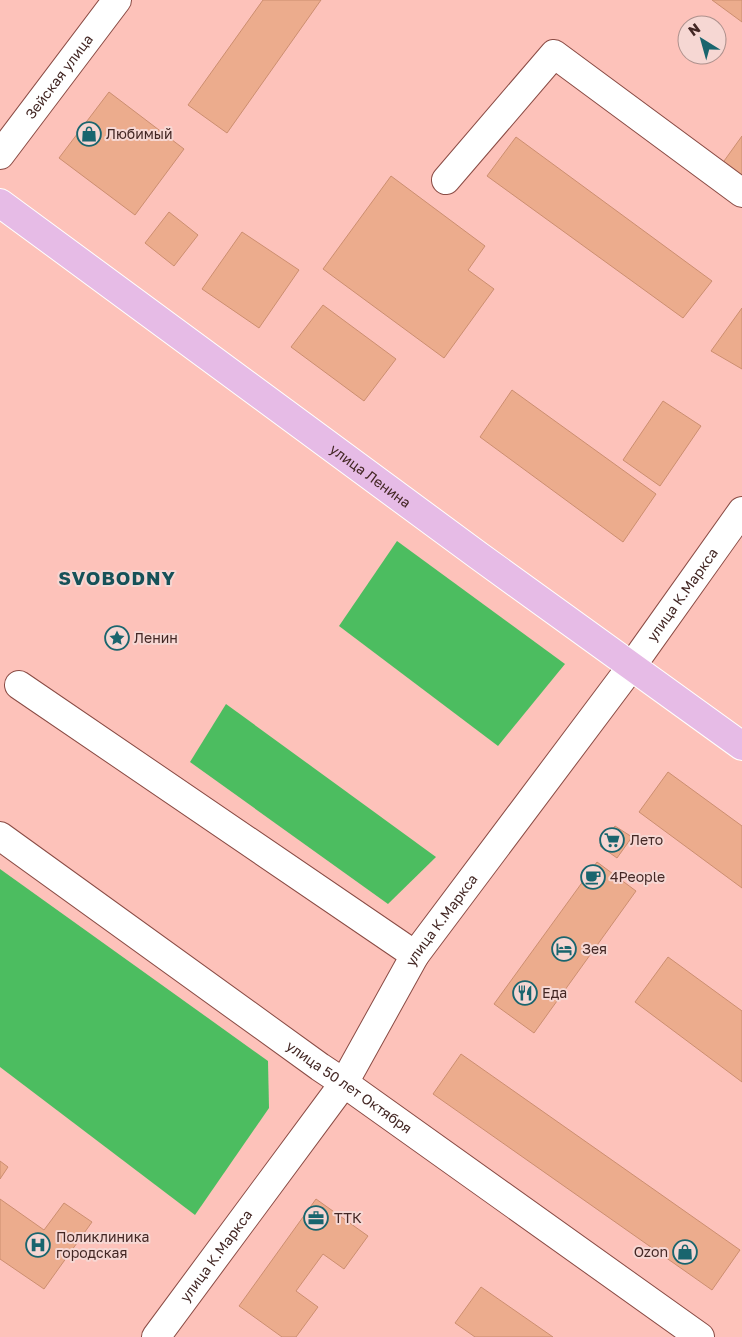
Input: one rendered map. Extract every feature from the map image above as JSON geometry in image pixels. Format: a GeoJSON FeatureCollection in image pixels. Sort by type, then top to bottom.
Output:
{"type":"FeatureCollection","features":[{"type":"Feature","properties":{"kind":"main road","name":"улица Ленина"},"geometry":{"type":"LineString","coordinates":[[0,204],[631,667],[742,746]]}},
{"type":"Feature","properties":{"kind":"street","name":"Зейская улица"},"geometry":{"type":"LineString","coordinates":[[0,155],[117,0]]}},
{"type":"Feature","properties":{"kind":"street"},"geometry":{"type":"LineString","coordinates":[[446,180],[554,54],[742,193]]}},
{"type":"Feature","properties":{"kind":"street","name":"улица К.Маркса"},"geometry":{"type":"LineString","coordinates":[[156,1337],[344,1082],[415,955],[631,667],[742,511]]}},
{"type":"Feature","properties":{"kind":"street"},"geometry":{"type":"LineString","coordinates":[[20,685],[415,955]]}},
{"type":"Feature","properties":{"kind":"street","name":"улица 50 лет Октября"},"geometry":{"type":"LineString","coordinates":[[0,836],[320,1067],[344,1082],[700,1337]]}},
{"type":"Feature","properties":{"kind":"green space"},"geometry":{"type":"Polygon","coordinates":[[[397,541],[565,664],[498,746],[339,626],[397,541]]]}},
{"type":"Feature","properties":{"kind":"green space"},"geometry":{"type":"Polygon","coordinates":[[[226,704],[436,857],[388,904],[190,762],[226,704]]]}},
{"type":"Feature","properties":{"kind":"green space"},"geometry":{"type":"Polygon","coordinates":[[[0,869],[268,1061],[269,1108],[195,1215],[0,1067],[0,869]]]}},
{"type":"Feature","properties":{"kind":"building"},"geometry":{"type":"Polygon","coordinates":[[[263,0],[321,0],[227,133],[188,105],[263,0]]]}},
{"type":"Feature","properties":{"kind":"building"},"geometry":{"type":"Polygon","coordinates":[[[712,0],[742,0],[742,22],[712,0]]]}},
{"type":"Feature","properties":{"kind":"building"},"geometry":{"type":"Polygon","coordinates":[[[109,92],[184,149],[135,215],[59,158],[109,92]]]}},
{"type":"Feature","properties":{"kind":"building"},"geometry":{"type":"Polygon","coordinates":[[[742,136],[742,181],[719,168],[742,136]]]}},
{"type":"Feature","properties":{"kind":"building"},"geometry":{"type":"Polygon","coordinates":[[[516,137],[712,281],[683,318],[487,176],[516,137]]]}},
{"type":"Feature","properties":{"kind":"building"},"geometry":{"type":"Polygon","coordinates":[[[391,176],[485,246],[468,270],[494,289],[444,358],[323,269],[391,176]]]}},
{"type":"Feature","properties":{"kind":"building"},"geometry":{"type":"Polygon","coordinates":[[[169,212],[198,235],[174,266],[145,243],[169,212]]]}},
{"type":"Feature","properties":{"kind":"building"},"geometry":{"type":"Polygon","coordinates":[[[242,232],[299,270],[259,328],[202,289],[242,232]]]}},
{"type":"Feature","properties":{"kind":"building"},"geometry":{"type":"Polygon","coordinates":[[[323,305],[396,359],[364,401],[291,347],[323,305]]]}},
{"type":"Feature","properties":{"kind":"building"},"geometry":{"type":"Polygon","coordinates":[[[742,308],[742,369],[711,351],[742,308]]]}},
{"type":"Feature","properties":{"kind":"building"},"geometry":{"type":"Polygon","coordinates":[[[512,390],[656,494],[623,542],[480,437],[512,390]]]}},
{"type":"Feature","properties":{"kind":"building"},"geometry":{"type":"Polygon","coordinates":[[[663,401],[701,426],[660,486],[623,460],[663,401]]]}},
{"type":"Feature","properties":{"kind":"building"},"geometry":{"type":"Polygon","coordinates":[[[668,772],[742,826],[742,888],[639,812],[668,772]]]}},
{"type":"Feature","properties":{"kind":"building"},"geometry":{"type":"Polygon","coordinates":[[[615,826],[632,837],[617,858],[600,846],[615,826]]]}},
{"type":"Feature","properties":{"kind":"building","name":"Зея"},"geometry":{"type":"Polygon","coordinates":[[[597,862],[636,891],[534,1033],[494,1004],[597,862]]]}},
{"type":"Feature","properties":{"kind":"building"},"geometry":{"type":"Polygon","coordinates":[[[668,957],[742,1011],[742,1082],[635,1002],[668,957]]]}},
{"type":"Feature","properties":{"kind":"building"},"geometry":{"type":"Polygon","coordinates":[[[461,1054],[740,1250],[712,1290],[433,1094],[461,1054]]]}},
{"type":"Feature","properties":{"kind":"building"},"geometry":{"type":"Polygon","coordinates":[[[0,1161],[8,1167],[0,1179],[0,1161]]]}},
{"type":"Feature","properties":{"kind":"building","name":"Поликлиника городская"},"geometry":{"type":"Polygon","coordinates":[[[0,1199],[44,1230],[64,1203],[92,1222],[44,1289],[0,1259],[0,1199]]]}},
{"type":"Feature","properties":{"kind":"building"},"geometry":{"type":"Polygon","coordinates":[[[316,1199],[368,1236],[344,1269],[323,1254],[296,1291],[318,1307],[296,1337],[282,1337],[239,1306],[316,1199]]]}},
{"type":"Feature","properties":{"kind":"building"},"geometry":{"type":"Polygon","coordinates":[[[481,1287],[553,1337],[475,1337],[455,1323],[481,1287]]]}},
{"type":"Feature","properties":{"kind":"place","name":"Любимый"},"geometry":{"type":"Point","coordinates":[89,134]}},
{"type":"Feature","properties":{"kind":"place","name":"Ленин"},"geometry":{"type":"Point","coordinates":[117,638]}},
{"type":"Feature","properties":{"kind":"place","name":"Лето"},"geometry":{"type":"Point","coordinates":[612,840]}},
{"type":"Feature","properties":{"kind":"place","name":"4People"},"geometry":{"type":"Point","coordinates":[593,877]}},
{"type":"Feature","properties":{"kind":"place","name":"Зея"},"geometry":{"type":"Point","coordinates":[564,949]}},
{"type":"Feature","properties":{"kind":"place","name":"Еда"},"geometry":{"type":"Point","coordinates":[525,993]}},
{"type":"Feature","properties":{"kind":"place","name":"ТТК"},"geometry":{"type":"Point","coordinates":[316,1218]}},
{"type":"Feature","properties":{"kind":"place","name":"Поликлиника городская"},"geometry":{"type":"Point","coordinates":[38,1245]}},
{"type":"Feature","properties":{"kind":"place","name":"Ozon"},"geometry":{"type":"Point","coordinates":[685,1252]}},
{"type":"Feature","properties":{"kind":"district","name":"SVOBODNY"},"geometry":{"type":"Point","coordinates":[117,578]}}]}
